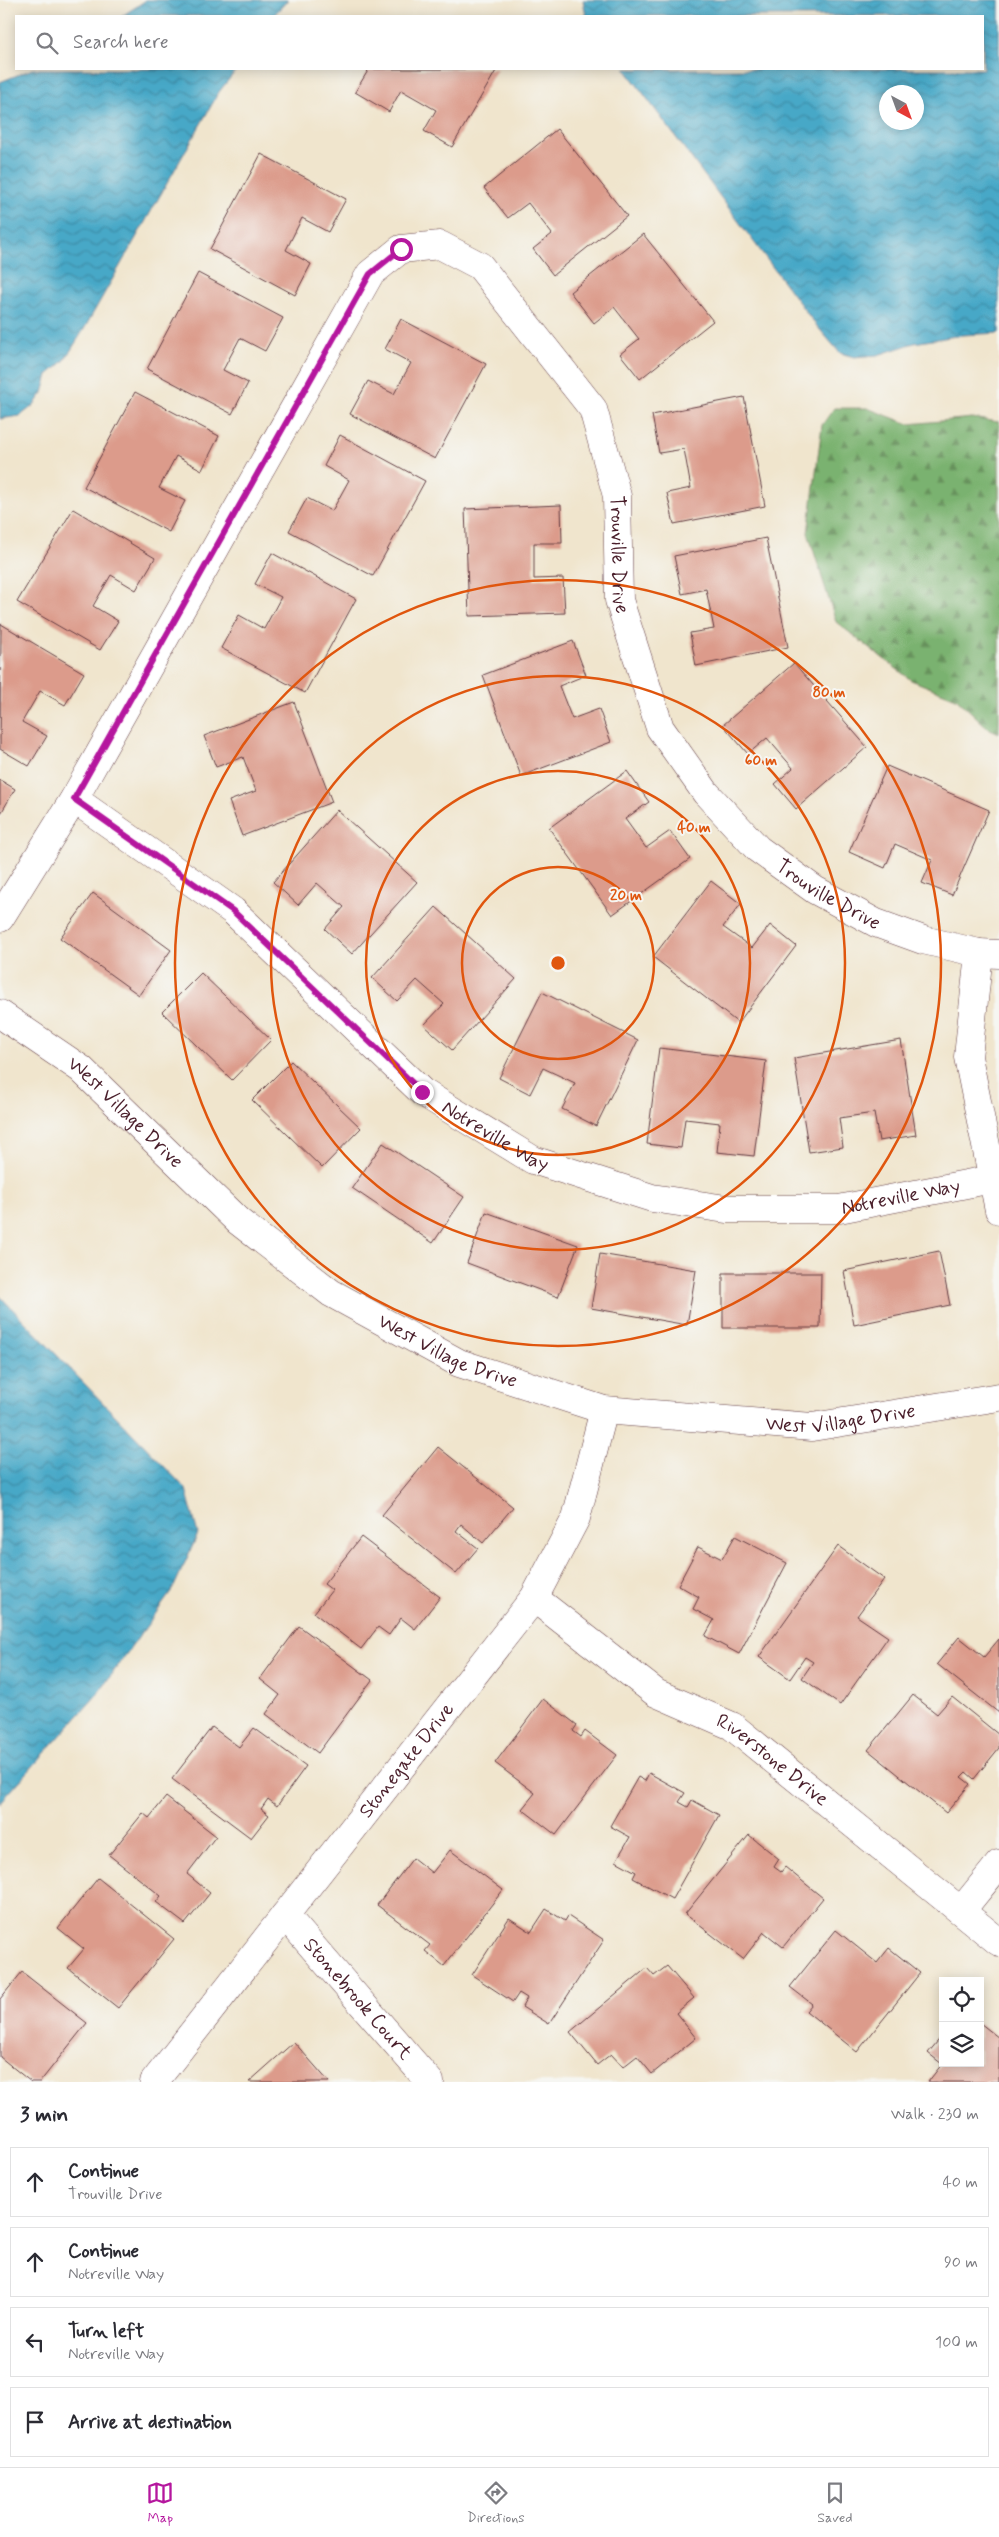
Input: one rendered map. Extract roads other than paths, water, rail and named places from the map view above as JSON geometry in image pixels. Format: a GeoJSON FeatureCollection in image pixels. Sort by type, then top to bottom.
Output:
{"type":"FeatureCollection","features":[{"type":"Feature","properties":{"kind":"street","name":"Trouville Drive"},"geometry":{"type":"LineString","coordinates":[[74,799],[370,274],[401,249],[440,244],[480,266],[593,409],[617,496],[619,600],[660,728],[706,793],[758,849],[815,890],[876,923],[923,940],[989,954]]}},
{"type":"Feature","properties":{"kind":"street"},"geometry":{"type":"LineString","coordinates":[[0,918],[74,799]]}},
{"type":"Feature","properties":{"kind":"street","name":"Notreville Way"},"geometry":{"type":"LineString","coordinates":[[74,799],[233,911],[422,1092],[533,1160],[652,1198],[726,1209],[839,1209],[992,1179]]}},
{"type":"Feature","properties":{"kind":"street"},"geometry":{"type":"LineString","coordinates":[[989,954],[968,1057],[999,1210]]}},
{"type":"Feature","properties":{"kind":"street","name":"West Village Drive"},"geometry":{"type":"LineString","coordinates":[[0,1014],[81,1069],[238,1221],[331,1293],[459,1363],[604,1410],[812,1428],[999,1397]]}},
{"type":"Feature","properties":{"kind":"street","name":"Stonegate Drive"},"geometry":{"type":"LineString","coordinates":[[154,2082],[534,1598],[576,1518],[604,1410]]}},
{"type":"Feature","properties":{"kind":"street","name":"Riverstone Drive"},"geometry":{"type":"LineString","coordinates":[[534,1598],[656,1694],[732,1726],[999,1942]]}},
{"type":"Feature","properties":{"kind":"street"},"geometry":{"type":"LineString","coordinates":[[961,1911],[999,1864]]}},
{"type":"Feature","properties":{"kind":"street","name":"Stonebrook Court"},"geometry":{"type":"LineString","coordinates":[[285,1916],[430,2082]]}},
{"type":"Feature","properties":{"kind":"water"},"geometry":{"type":"Polygon","coordinates":[[[146,0],[288,0],[274,15],[124,15],[146,0]]]}},
{"type":"Feature","properties":{"kind":"water"},"geometry":{"type":"Polygon","coordinates":[[[583,0],[999,0],[999,333],[962,335],[914,343],[878,355],[854,357],[840,353],[815,324],[626,70],[984,70],[984,15],[586,15],[583,0]]]}},
{"type":"Feature","properties":{"kind":"water"},"geometry":{"type":"Polygon","coordinates":[[[30,70],[236,70],[219,92],[83,331],[64,361],[48,375],[43,393],[33,406],[20,416],[0,419],[0,82],[30,70]]]}},
{"type":"Feature","properties":{"kind":"water"},"geometry":{"type":"Polygon","coordinates":[[[0,1296],[186,1489],[198,1534],[172,1591],[96,1696],[0,1803],[0,1296]]]}}]}
